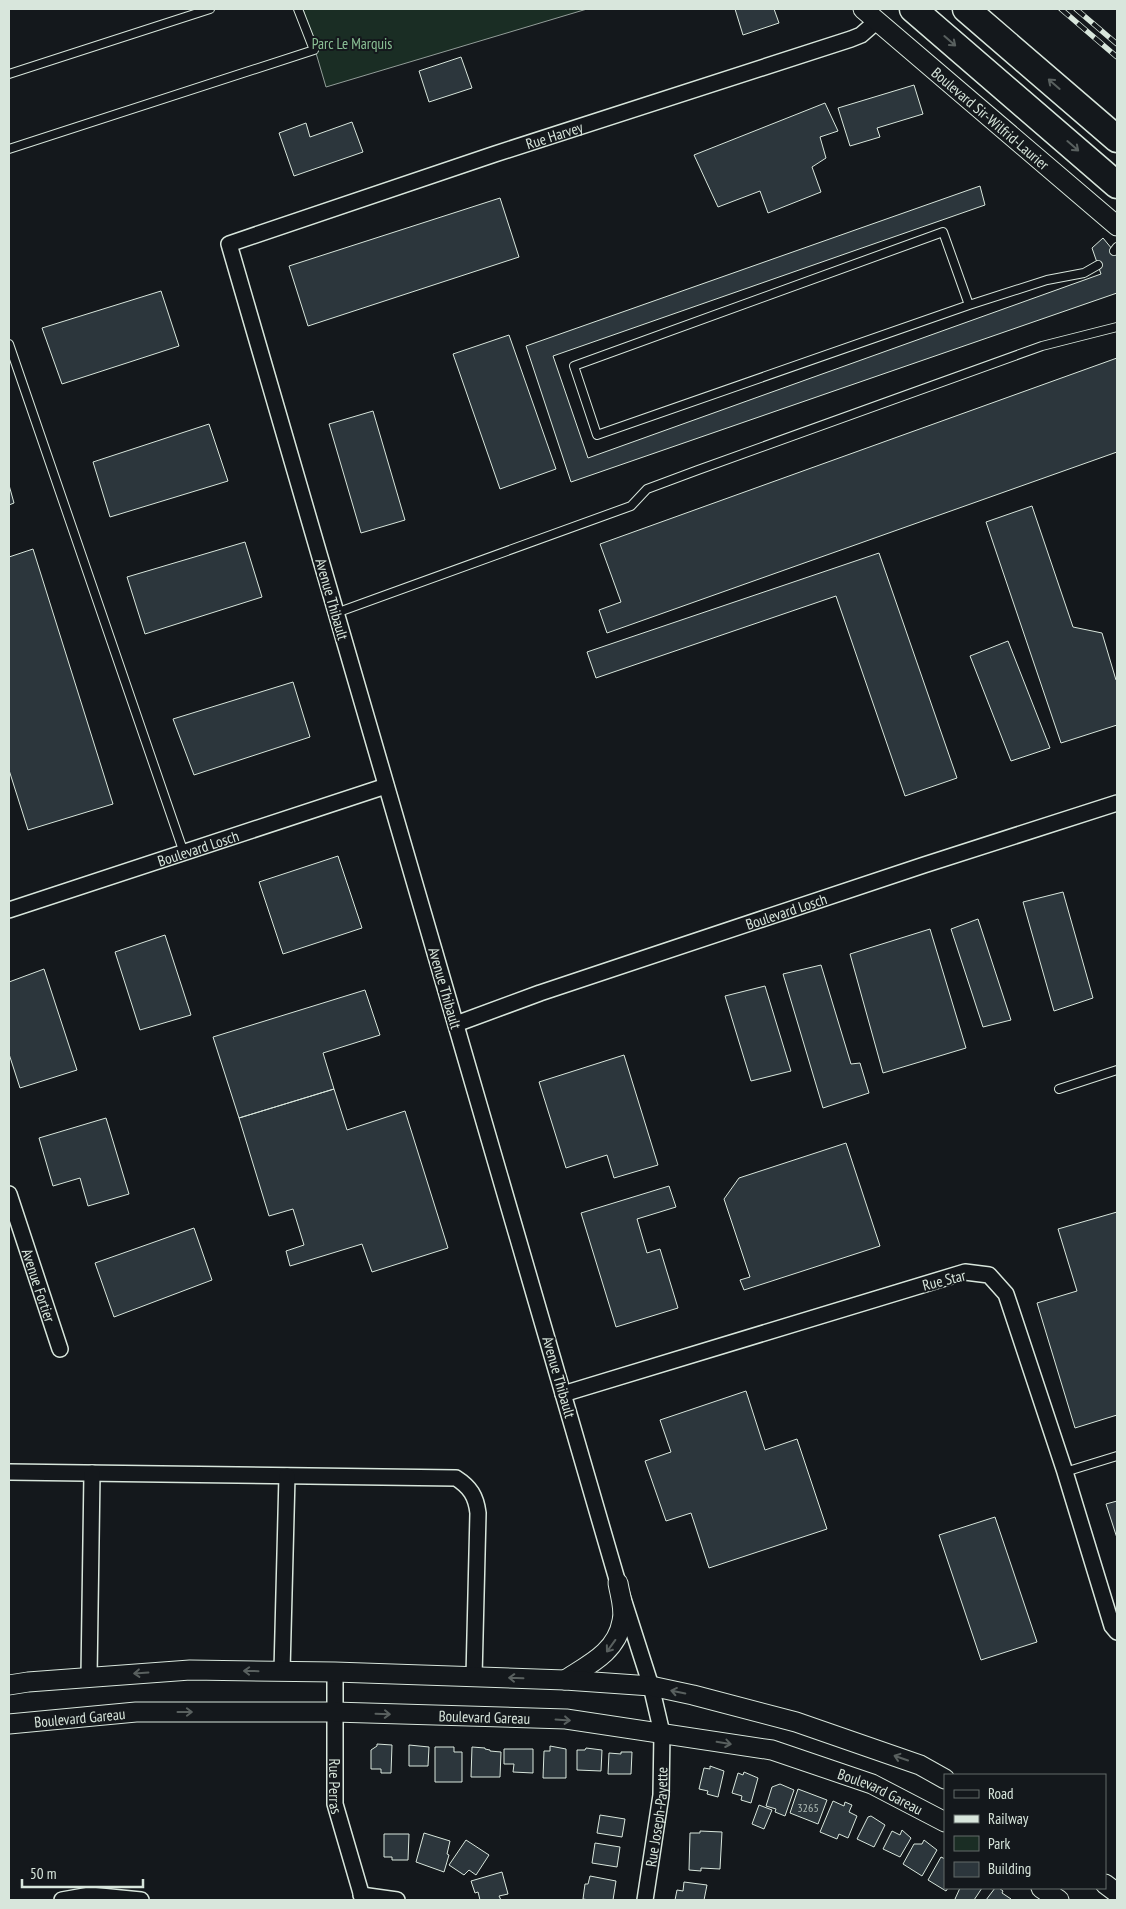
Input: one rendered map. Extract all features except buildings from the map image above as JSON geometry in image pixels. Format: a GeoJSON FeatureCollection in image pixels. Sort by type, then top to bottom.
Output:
{"type":"FeatureCollection","features":[{"type":"Feature","properties":{"kind":"highway"},"geometry":{"type":"LineString","coordinates":[[913,9],[1117,184]]}},
{"type":"Feature","properties":{"kind":"highway"},"geometry":{"type":"LineString","coordinates":[[966,9],[1117,138]]}},
{"type":"Feature","properties":{"kind":"street","name":"Boulevard Sir-Wilfrid-Laurier"},"geometry":{"type":"LineString","coordinates":[[870,15],[1117,226]]}},
{"type":"Feature","properties":{"kind":"street","name":"Rue Harvey"},"geometry":{"type":"LineString","coordinates":[[229,244],[495,154],[850,39],[861,35],[870,15]]}},
{"type":"Feature","properties":{"kind":"street","name":"Avenue Thibault"},"geometry":{"type":"LineString","coordinates":[[229,244],[618,1583],[652,1686],[662,1733]]}},
{"type":"Feature","properties":{"kind":"street","name":"Boulevard Losch"},"geometry":{"type":"LineString","coordinates":[[9,910],[386,786]]}},
{"type":"Feature","properties":{"kind":"street","name":"Boulevard Losch"},"geometry":{"type":"LineString","coordinates":[[456,1024],[540,993],[924,865],[1117,804]]}},
{"type":"Feature","properties":{"kind":"street","name":"Avenue Fortier"},"geometry":{"type":"LineString","coordinates":[[9,1194],[60,1349]]}},
{"type":"Feature","properties":{"kind":"street","name":"Rue Star"},"geometry":{"type":"LineString","coordinates":[[563,1394],[965,1272],[989,1275],[1006,1294],[1065,1472],[1112,1626],[1117,1632]]}},
{"type":"Feature","properties":{"kind":"street"},"geometry":{"type":"LineString","coordinates":[[9,1472],[456,1478],[471,1491],[477,1500],[474,1677]]}},
{"type":"Feature","properties":{"kind":"street"},"geometry":{"type":"LineString","coordinates":[[89,1677],[92,1473]]}},
{"type":"Feature","properties":{"kind":"street"},"geometry":{"type":"LineString","coordinates":[[282,1671],[287,1476]]}},
{"type":"Feature","properties":{"kind":"street"},"geometry":{"type":"LineString","coordinates":[[565,1680],[601,1657],[609,1649],[619,1633],[623,1620],[618,1583]]}},
{"type":"Feature","properties":{"kind":"street"},"geometry":{"type":"LineString","coordinates":[[9,1685],[190,1670],[335,1672],[565,1680],[652,1686],[796,1722],[920,1765],[944,1778]]}},
{"type":"Feature","properties":{"kind":"street","name":"Rue Perras"},"geometry":{"type":"LineString","coordinates":[[335,1672],[335,1804],[362,1898],[397,1900]]}},
{"type":"Feature","properties":{"kind":"street","name":"Boulevard Gareau"},"geometry":{"type":"LineString","coordinates":[[9,1724],[136,1712],[334,1712],[566,1719],[772,1750],[872,1784],[944,1821]]}},
{"type":"Feature","properties":{"kind":"street","name":"Rue Joseph-Payette"},"geometry":{"type":"LineString","coordinates":[[645,1900],[661,1795],[662,1733]]}},
{"type":"Feature","properties":{"kind":"street"},"geometry":{"type":"LineString","coordinates":[[1106,1885],[1117,1893]]}},
{"type":"Feature","properties":{"kind":"street"},"geometry":{"type":"LineString","coordinates":[[1042,1889],[1059,1900]]}},
{"type":"Feature","properties":{"kind":"street"},"geometry":{"type":"LineString","coordinates":[[62,1900],[90,1895],[141,1900]]}},
{"type":"Feature","properties":{"kind":"lane"},"geometry":{"type":"LineString","coordinates":[[9,74],[210,9]]}},
{"type":"Feature","properties":{"kind":"lane"},"geometry":{"type":"LineString","coordinates":[[9,149],[314,50],[298,9]]}},
{"type":"Feature","properties":{"kind":"lane"},"geometry":{"type":"LineString","coordinates":[[969,305],[943,232],[574,366],[597,434],[969,305],[1047,280],[1084,273],[1098,265]]}},
{"type":"Feature","properties":{"kind":"lane"},"geometry":{"type":"LineString","coordinates":[[336,613],[631,506],[647,489],[698,470],[1042,346],[1117,327]]}},
{"type":"Feature","properties":{"kind":"lane"},"geometry":{"type":"LineString","coordinates":[[9,344],[184,853]]}},
{"type":"Feature","properties":{"kind":"lane"},"geometry":{"type":"LineString","coordinates":[[1059,1089],[1117,1070]]}},
{"type":"Feature","properties":{"kind":"lane"},"geometry":{"type":"LineString","coordinates":[[1065,1472],[1117,1456]]}},
{"type":"Feature","properties":{"kind":"green space","name":"Parc Le Marquis"},"geometry":{"type":"Polygon","coordinates":[[[303,9],[587,9],[326,87],[303,9]]]}},
{"type":"Feature","properties":{"kind":"railway"},"geometry":{"type":"LineString","coordinates":[[1061,9],[1117,57]]}},
{"type":"Feature","properties":{"kind":"railway"},"geometry":{"type":"LineString","coordinates":[[1076,9],[1117,44]]}}]}
